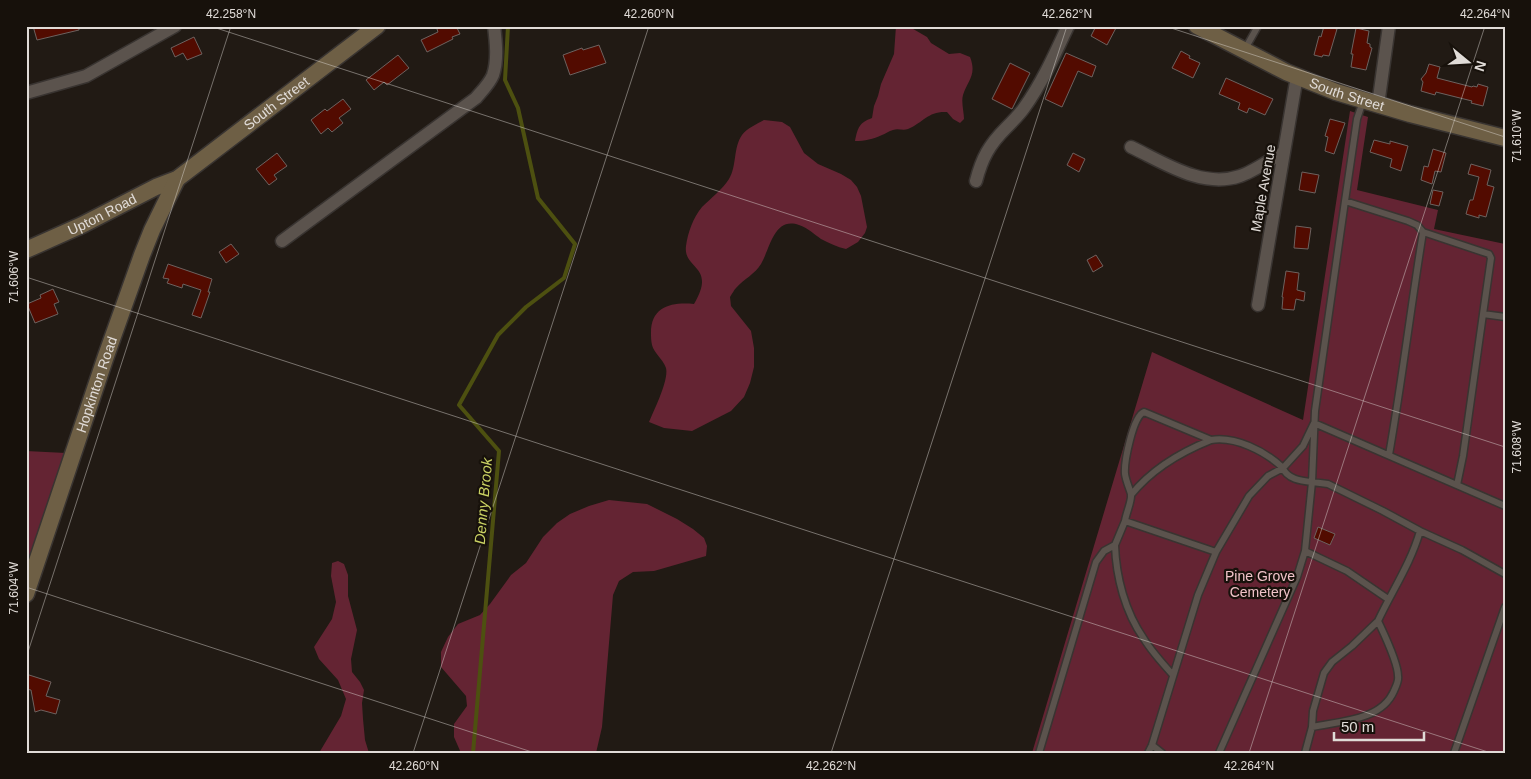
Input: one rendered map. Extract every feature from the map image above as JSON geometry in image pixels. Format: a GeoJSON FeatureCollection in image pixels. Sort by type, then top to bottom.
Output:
{"type":"FeatureCollection","features":[{"type":"Feature","properties":{"kind":"main road","name":"South Street"},"geometry":{"type":"LineString","coordinates":[[178,179],[377,26]]}},
{"type":"Feature","properties":{"kind":"main road","name":"South Street"},"geometry":{"type":"LineString","coordinates":[[1197,26],[1297,76],[1336,92],[1462,128],[1505,138]]}},
{"type":"Feature","properties":{"kind":"main road","name":"Upton Road"},"geometry":{"type":"LineString","coordinates":[[26,250],[82,226],[156,187],[178,179]]}},
{"type":"Feature","properties":{"kind":"main road","name":"Hopkinton Road"},"geometry":{"type":"LineString","coordinates":[[26,594],[142,255],[152,230],[178,179]]}},
{"type":"Feature","properties":{"kind":"street"},"geometry":{"type":"LineString","coordinates":[[26,93],[86,76],[175,26]]}},
{"type":"Feature","properties":{"kind":"street"},"geometry":{"type":"LineString","coordinates":[[282,241],[476,98],[493,75],[496,45],[494,26]]}},
{"type":"Feature","properties":{"kind":"street"},"geometry":{"type":"LineString","coordinates":[[976,181],[987,150],[1024,109],[1056,52],[1068,26]]}},
{"type":"Feature","properties":{"kind":"street"},"geometry":{"type":"LineString","coordinates":[[1370,102],[1389,26]]}},
{"type":"Feature","properties":{"kind":"street","name":"Maple Avenue"},"geometry":{"type":"LineString","coordinates":[[1258,305],[1297,76]]}},
{"type":"Feature","properties":{"kind":"street"},"geometry":{"type":"LineString","coordinates":[[1131,147],[1201,178],[1220,180],[1240,176],[1284,152]]}},
{"type":"Feature","properties":{"kind":"lane"},"geometry":{"type":"LineString","coordinates":[[1244,50],[1258,26]]}},
{"type":"Feature","properties":{"kind":"lane"},"geometry":{"type":"LineString","coordinates":[[1219,753],[1297,577],[1305,551],[1312,482],[1314,423],[1345,201],[1357,119],[1370,102]]}},
{"type":"Feature","properties":{"kind":"lane"},"geometry":{"type":"LineString","coordinates":[[1345,201],[1408,221],[1417,225],[1423,232],[1490,254],[1463,456],[1457,485]]}},
{"type":"Feature","properties":{"kind":"lane"},"geometry":{"type":"LineString","coordinates":[[1389,456],[1398,407],[1411,304],[1423,232]]}},
{"type":"Feature","properties":{"kind":"lane"},"geometry":{"type":"LineString","coordinates":[[1483,314],[1505,317]]}},
{"type":"Feature","properties":{"kind":"lane"},"geometry":{"type":"LineString","coordinates":[[1131,495],[1126,483],[1126,458],[1133,430],[1142,412],[1146,412],[1211,440]]}},
{"type":"Feature","properties":{"kind":"lane"},"geometry":{"type":"LineString","coordinates":[[1314,423],[1505,506]]}},
{"type":"Feature","properties":{"kind":"lane"},"geometry":{"type":"LineString","coordinates":[[1148,753],[1198,595],[1216,552],[1249,496],[1268,476],[1283,468],[1303,446],[1314,423]]}},
{"type":"Feature","properties":{"kind":"lane"},"geometry":{"type":"LineString","coordinates":[[1173,675],[1142,638],[1130,614],[1116,565],[1115,545],[1125,521],[1131,495],[1140,484],[1161,467],[1183,453],[1211,440],[1221,439],[1240,444],[1273,459],[1283,468],[1288,476],[1302,481],[1328,484],[1383,510],[1420,531],[1462,550],[1505,574]]}},
{"type":"Feature","properties":{"kind":"lane"},"geometry":{"type":"LineString","coordinates":[[1125,521],[1216,552]]}},
{"type":"Feature","properties":{"kind":"lane"},"geometry":{"type":"LineString","coordinates":[[1305,753],[1324,673],[1332,662],[1368,632],[1378,621],[1416,546],[1420,531]]}},
{"type":"Feature","properties":{"kind":"lane"},"geometry":{"type":"LineString","coordinates":[[1039,753],[1096,562],[1104,551],[1115,545]]}},
{"type":"Feature","properties":{"kind":"lane"},"geometry":{"type":"LineString","coordinates":[[1305,551],[1347,571],[1388,599]]}},
{"type":"Feature","properties":{"kind":"lane"},"geometry":{"type":"LineString","coordinates":[[1454,753],[1505,607]]}},
{"type":"Feature","properties":{"kind":"lane"},"geometry":{"type":"LineString","coordinates":[[1312,727],[1372,714],[1384,706],[1391,697],[1397,684],[1398,676],[1386,638],[1378,621]]}},
{"type":"Feature","properties":{"kind":"lane"},"geometry":{"type":"LineString","coordinates":[[1152,745],[1162,753]]}},
{"type":"Feature","properties":{"kind":"green space"},"geometry":{"type":"Polygon","coordinates":[[[896,26],[908,26],[927,37],[931,43],[949,54],[960,53],[970,57],[973,68],[962,98],[964,119],[960,123],[947,112],[935,113],[908,129],[895,129],[872,139],[855,141],[860,126],[872,118],[881,84],[894,54],[896,26]]]}},
{"type":"Feature","properties":{"kind":"green space","name":"Pine Grove Cemetery"},"geometry":{"type":"Polygon","coordinates":[[[1350,111],[1368,117],[1357,190],[1438,210],[1434,229],[1505,244],[1505,753],[1032,753],[1152,352],[1303,420],[1350,111]]]}},
{"type":"Feature","properties":{"kind":"green space"},"geometry":{"type":"Polygon","coordinates":[[[764,120],[782,122],[790,127],[804,153],[818,164],[851,180],[861,196],[867,227],[858,242],[846,249],[821,239],[799,225],[791,223],[778,229],[759,268],[736,288],[730,297],[731,306],[751,331],[754,348],[754,367],[744,397],[731,411],[692,431],[664,428],[649,422],[661,395],[666,373],[665,365],[652,345],[652,324],[659,311],[664,308],[678,304],[694,304],[702,282],[698,269],[686,254],[691,225],[702,207],[729,179],[737,146],[742,135],[749,128],[764,120]]]}},
{"type":"Feature","properties":{"kind":"green space"},"geometry":{"type":"Polygon","coordinates":[[[26,451],[66,453],[30,557],[26,556],[26,451]]]}},
{"type":"Feature","properties":{"kind":"green space"},"geometry":{"type":"Polygon","coordinates":[[[609,500],[647,504],[693,529],[704,538],[707,546],[706,556],[654,571],[633,572],[619,581],[613,595],[602,727],[596,753],[461,753],[454,737],[454,724],[467,706],[466,696],[441,667],[441,652],[448,637],[458,624],[480,615],[511,575],[526,563],[543,537],[557,523],[570,514],[609,500]]]}},
{"type":"Feature","properties":{"kind":"green space"},"geometry":{"type":"Polygon","coordinates":[[[338,561],[344,564],[348,575],[348,596],[357,630],[351,659],[352,672],[364,690],[362,703],[363,719],[365,740],[369,753],[319,753],[341,716],[346,699],[338,680],[319,659],[314,647],[332,619],[336,602],[331,576],[332,563],[338,561]]]}},
{"type":"Feature","properties":{"kind":"building"},"geometry":{"type":"Polygon","coordinates":[[[33,26],[79,26],[79,30],[37,40],[33,26]]]}},
{"type":"Feature","properties":{"kind":"building"},"geometry":{"type":"Polygon","coordinates":[[[436,26],[456,26],[460,34],[427,52],[421,40],[438,32],[436,26]]]}},
{"type":"Feature","properties":{"kind":"building"},"geometry":{"type":"Polygon","coordinates":[[[1096,26],[1117,26],[1107,45],[1091,36],[1096,26]]]}},
{"type":"Feature","properties":{"kind":"building"},"geometry":{"type":"Polygon","coordinates":[[[1324,26],[1337,29],[1329,56],[1323,55],[1322,57],[1314,55],[1324,26]]]}},
{"type":"Feature","properties":{"kind":"building"},"geometry":{"type":"Polygon","coordinates":[[[1356,28],[1369,31],[1367,43],[1372,48],[1366,70],[1351,67],[1353,54],[1351,54],[1356,28]]]}},
{"type":"Feature","properties":{"kind":"building"},"geometry":{"type":"Polygon","coordinates":[[[194,37],[202,54],[187,60],[183,53],[175,57],[171,48],[194,37]]]}},
{"type":"Feature","properties":{"kind":"building"},"geometry":{"type":"Polygon","coordinates":[[[599,45],[606,63],[570,75],[563,55],[582,48],[583,50],[599,45]]]}},
{"type":"Feature","properties":{"kind":"building"},"geometry":{"type":"Polygon","coordinates":[[[1181,51],[1190,56],[1189,58],[1200,63],[1193,78],[1172,68],[1181,51]]]}},
{"type":"Feature","properties":{"kind":"building"},"geometry":{"type":"Polygon","coordinates":[[[1066,53],[1096,66],[1092,77],[1078,71],[1062,107],[1045,99],[1066,53]]]}},
{"type":"Feature","properties":{"kind":"building"},"geometry":{"type":"Polygon","coordinates":[[[398,55],[409,68],[387,85],[384,82],[374,90],[366,80],[398,55]]]}},
{"type":"Feature","properties":{"kind":"building"},"geometry":{"type":"Polygon","coordinates":[[[1010,63],[1030,73],[1012,109],[992,99],[1010,63]]]}},
{"type":"Feature","properties":{"kind":"building"},"geometry":{"type":"Polygon","coordinates":[[[1429,64],[1440,67],[1437,78],[1472,87],[1477,87],[1478,84],[1488,87],[1483,106],[1471,103],[1472,101],[1436,92],[1435,95],[1421,91],[1423,82],[1421,79],[1426,73],[1429,64]]]}},
{"type":"Feature","properties":{"kind":"building"},"geometry":{"type":"Polygon","coordinates":[[[1226,78],[1273,99],[1265,115],[1249,108],[1247,113],[1238,109],[1240,103],[1219,94],[1226,78]]]}},
{"type":"Feature","properties":{"kind":"building"},"geometry":{"type":"Polygon","coordinates":[[[343,99],[351,109],[339,118],[343,123],[332,132],[328,128],[321,134],[311,120],[325,109],[327,111],[343,99]]]}},
{"type":"Feature","properties":{"kind":"building"},"geometry":{"type":"Polygon","coordinates":[[[1330,119],[1345,123],[1334,154],[1325,151],[1328,137],[1325,136],[1330,119]]]}},
{"type":"Feature","properties":{"kind":"building"},"geometry":{"type":"Polygon","coordinates":[[[1374,140],[1390,144],[1390,141],[1408,146],[1401,171],[1390,167],[1392,159],[1370,152],[1374,140]]]}},
{"type":"Feature","properties":{"kind":"building"},"geometry":{"type":"Polygon","coordinates":[[[1433,149],[1446,153],[1441,172],[1435,171],[1432,184],[1421,180],[1424,166],[1428,167],[1433,149]]]}},
{"type":"Feature","properties":{"kind":"building"},"geometry":{"type":"Polygon","coordinates":[[[277,153],[287,166],[274,175],[277,179],[269,185],[256,169],[277,153]]]}},
{"type":"Feature","properties":{"kind":"building"},"geometry":{"type":"Polygon","coordinates":[[[1073,153],[1085,159],[1079,172],[1067,165],[1073,153]]]}},
{"type":"Feature","properties":{"kind":"building"},"geometry":{"type":"Polygon","coordinates":[[[1471,164],[1491,170],[1487,185],[1494,187],[1486,217],[1479,215],[1479,218],[1466,214],[1470,200],[1473,200],[1479,177],[1468,174],[1471,164]]]}},
{"type":"Feature","properties":{"kind":"building"},"geometry":{"type":"Polygon","coordinates":[[[1302,172],[1319,175],[1315,193],[1299,190],[1302,172]]]}},
{"type":"Feature","properties":{"kind":"building"},"geometry":{"type":"Polygon","coordinates":[[[1433,190],[1443,192],[1439,206],[1430,204],[1433,190]]]}},
{"type":"Feature","properties":{"kind":"building"},"geometry":{"type":"Polygon","coordinates":[[[1296,226],[1311,228],[1308,249],[1294,248],[1296,226]]]}},
{"type":"Feature","properties":{"kind":"building"},"geometry":{"type":"Polygon","coordinates":[[[231,244],[239,254],[226,263],[219,252],[231,244]]]}},
{"type":"Feature","properties":{"kind":"building"},"geometry":{"type":"Polygon","coordinates":[[[1096,255],[1103,266],[1093,272],[1087,260],[1096,255]]]}},
{"type":"Feature","properties":{"kind":"building"},"geometry":{"type":"Polygon","coordinates":[[[168,264],[212,279],[208,292],[210,292],[201,318],[192,315],[201,290],[183,284],[182,288],[167,283],[169,279],[163,278],[168,264]]]}},
{"type":"Feature","properties":{"kind":"building"},"geometry":{"type":"Polygon","coordinates":[[[1286,271],[1299,273],[1297,290],[1305,292],[1304,301],[1296,299],[1294,310],[1282,309],[1286,271]]]}},
{"type":"Feature","properties":{"kind":"building"},"geometry":{"type":"Polygon","coordinates":[[[53,289],[59,302],[54,304],[58,314],[35,323],[27,304],[41,298],[40,295],[53,289]]]}},
{"type":"Feature","properties":{"kind":"building"},"geometry":{"type":"Polygon","coordinates":[[[1318,527],[1335,534],[1330,545],[1314,538],[1318,527]]]}},
{"type":"Feature","properties":{"kind":"building"},"geometry":{"type":"Polygon","coordinates":[[[26,674],[51,682],[46,696],[60,700],[56,714],[41,710],[35,712],[31,690],[26,689],[26,674]]]}},
{"type":"Feature","properties":{"kind":"waterway","name":"Denny Brook"},"geometry":{"type":"LineString","coordinates":[[473,753],[499,451],[459,405],[498,335],[526,307],[564,278],[575,244],[538,198],[518,108],[505,80],[508,26]]}}]}
